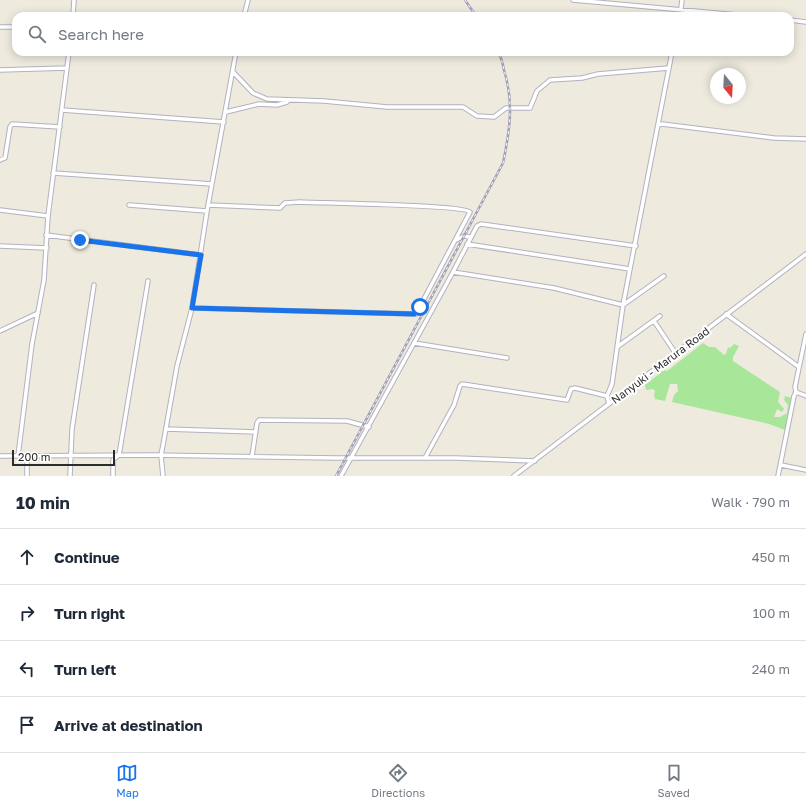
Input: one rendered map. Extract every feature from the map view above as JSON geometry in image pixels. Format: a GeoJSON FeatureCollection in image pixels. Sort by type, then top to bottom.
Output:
{"type":"FeatureCollection","features":[{"type":"Feature","properties":{"kind":"street"},"geometry":{"type":"LineString","coordinates":[[73,12],[74,0]]}},
{"type":"Feature","properties":{"kind":"street"},"geometry":{"type":"LineString","coordinates":[[245,12],[248,0]]}},
{"type":"Feature","properties":{"kind":"street"},"geometry":{"type":"LineString","coordinates":[[573,0],[631,2],[695,12]]}},
{"type":"Feature","properties":{"kind":"street"},"geometry":{"type":"LineString","coordinates":[[681,11],[682,0]]}},
{"type":"Feature","properties":{"kind":"street"},"geometry":{"type":"LineString","coordinates":[[794,20],[806,22]]}},
{"type":"Feature","properties":{"kind":"street"},"geometry":{"type":"LineString","coordinates":[[0,27],[12,27]]}},
{"type":"Feature","properties":{"kind":"street"},"geometry":{"type":"LineString","coordinates":[[18,456],[32,344],[38,314],[47,248],[46,235],[48,216],[68,56]]}},
{"type":"Feature","properties":{"kind":"street"},"geometry":{"type":"LineString","coordinates":[[163,476],[161,455],[177,366],[192,308],[208,205],[235,56]]}},
{"type":"Feature","properties":{"kind":"street"},"geometry":{"type":"LineString","coordinates":[[609,404],[607,396],[612,384],[623,305],[636,246],[671,56]]}},
{"type":"Feature","properties":{"kind":"street"},"geometry":{"type":"LineString","coordinates":[[0,70],[67,68]]}},
{"type":"Feature","properties":{"kind":"street"},"geometry":{"type":"LineString","coordinates":[[233,72],[246,86],[260,97],[267,99],[324,101],[387,107],[463,107],[477,116],[494,117],[506,108],[530,108],[537,91],[550,80],[582,78],[598,74],[669,68]]}},
{"type":"Feature","properties":{"kind":"street"},"geometry":{"type":"LineString","coordinates":[[226,112],[259,104],[277,104],[292,101]]}},
{"type":"Feature","properties":{"kind":"street"},"geometry":{"type":"LineString","coordinates":[[62,110],[224,122]]}},
{"type":"Feature","properties":{"kind":"street"},"geometry":{"type":"LineString","coordinates":[[0,160],[5,158],[10,127],[12,124],[60,127]]}},
{"type":"Feature","properties":{"kind":"street"},"geometry":{"type":"LineString","coordinates":[[658,125],[662,124],[774,138],[806,139]]}},
{"type":"Feature","properties":{"kind":"street"},"geometry":{"type":"LineString","coordinates":[[53,173],[212,184]]}},
{"type":"Feature","properties":{"kind":"street"},"geometry":{"type":"LineString","coordinates":[[192,308],[414,314],[419,310],[470,214],[469,210],[421,206],[290,202],[285,203],[280,208],[208,205]]}},
{"type":"Feature","properties":{"kind":"street"},"geometry":{"type":"LineString","coordinates":[[129,205],[207,211]]}},
{"type":"Feature","properties":{"kind":"street"},"geometry":{"type":"LineString","coordinates":[[0,210],[48,216]]}},
{"type":"Feature","properties":{"kind":"street"},"geometry":{"type":"LineString","coordinates":[[341,476],[477,226],[481,224],[636,246]]}},
{"type":"Feature","properties":{"kind":"street"},"geometry":{"type":"LineString","coordinates":[[46,235],[201,255]]}},
{"type":"Feature","properties":{"kind":"street"},"geometry":{"type":"LineString","coordinates":[[455,240],[464,236],[470,237]]}},
{"type":"Feature","properties":{"kind":"street"},"geometry":{"type":"LineString","coordinates":[[467,244],[630,270]]}},
{"type":"Feature","properties":{"kind":"street"},"geometry":{"type":"LineString","coordinates":[[0,246],[47,248]]}},
{"type":"Feature","properties":{"kind":"street","name":"Nanyuki - Marura Road"},"geometry":{"type":"LineString","coordinates":[[514,476],[806,254]]}},
{"type":"Feature","properties":{"kind":"street"},"geometry":{"type":"LineString","coordinates":[[453,272],[554,288],[623,305],[664,276]]}},
{"type":"Feature","properties":{"kind":"street"},"geometry":{"type":"LineString","coordinates":[[114,476],[113,460],[119,455],[148,281]]}},
{"type":"Feature","properties":{"kind":"street"},"geometry":{"type":"LineString","coordinates":[[70,476],[70,456],[78,383],[94,285]]}},
{"type":"Feature","properties":{"kind":"street"},"geometry":{"type":"LineString","coordinates":[[0,331],[38,314]]}},
{"type":"Feature","properties":{"kind":"street"},"geometry":{"type":"LineString","coordinates":[[726,314],[799,367]]}},
{"type":"Feature","properties":{"kind":"street"},"geometry":{"type":"LineString","coordinates":[[617,347],[660,316]]}},
{"type":"Feature","properties":{"kind":"street"},"geometry":{"type":"LineString","coordinates":[[654,321],[676,354]]}},
{"type":"Feature","properties":{"kind":"street"},"geometry":{"type":"LineString","coordinates":[[778,476],[796,392],[795,387],[806,334]]}},
{"type":"Feature","properties":{"kind":"street"},"geometry":{"type":"LineString","coordinates":[[414,343],[507,358]]}},
{"type":"Feature","properties":{"kind":"street"},"geometry":{"type":"LineString","coordinates":[[425,458],[449,415],[462,384],[566,400],[571,389],[575,388],[607,396]]}},
{"type":"Feature","properties":{"kind":"street"},"geometry":{"type":"LineString","coordinates":[[796,392],[806,396]]}},
{"type":"Feature","properties":{"kind":"street"},"geometry":{"type":"LineString","coordinates":[[252,456],[258,421],[262,420],[347,421],[369,427]]}},
{"type":"Feature","properties":{"kind":"street"},"geometry":{"type":"LineString","coordinates":[[166,430],[256,432]]}},
{"type":"Feature","properties":{"kind":"street"},"geometry":{"type":"LineString","coordinates":[[0,456],[161,455],[425,458],[535,461]]}},
{"type":"Feature","properties":{"kind":"street"},"geometry":{"type":"LineString","coordinates":[[27,456],[27,476]]}},
{"type":"Feature","properties":{"kind":"street"},"geometry":{"type":"LineString","coordinates":[[781,465],[806,470]]}},
{"type":"Feature","properties":{"kind":"green space"},"geometry":{"type":"Polygon","coordinates":[[[703,343],[709,347],[715,347],[724,355],[726,354],[728,347],[730,348],[734,344],[739,346],[733,357],[733,361],[780,392],[778,402],[784,409],[782,412],[777,409],[774,417],[780,417],[787,413],[788,405],[784,400],[785,396],[792,398],[785,430],[769,424],[672,402],[674,395],[678,391],[677,384],[670,384],[665,401],[655,399],[655,391],[653,389],[646,390],[645,385],[664,370],[667,371],[703,343]]]}},
{"type":"Feature","properties":{"kind":"railway"},"geometry":{"type":"LineString","coordinates":[[465,0],[473,12]]}},
{"type":"Feature","properties":{"kind":"railway"},"geometry":{"type":"LineString","coordinates":[[336,476],[503,163],[508,139],[510,105],[507,82],[500,56]]}},
{"type":"Feature","properties":{"kind":"route"},"geometry":{"type":"LineString","coordinates":[[80,240],[147,247],[201,255],[192,308],[416,314],[420,307]]}}]}
